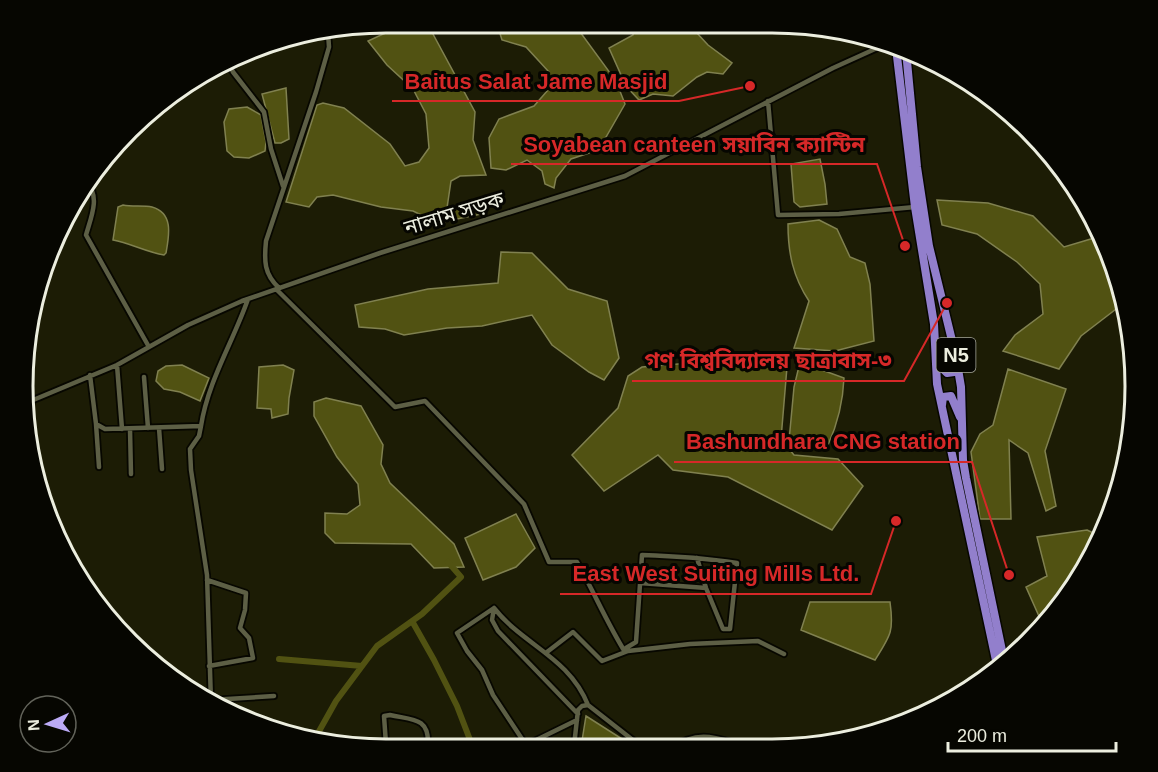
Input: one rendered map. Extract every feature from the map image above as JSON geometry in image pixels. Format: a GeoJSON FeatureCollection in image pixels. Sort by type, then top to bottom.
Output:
{"type":"FeatureCollection","features":[{"type":"Feature","properties":{"kind":"highway","name":"N5"},"geometry":{"type":"LineString","coordinates":[[897,56],[942,409],[996,659]]}},
{"type":"Feature","properties":{"kind":"highway","name":"N5"},"geometry":{"type":"LineString","coordinates":[[907,60],[917,167],[929,246],[962,387],[963,460],[1003,653]]}},
{"type":"Feature","properties":{"kind":"highway"},"geometry":{"type":"LineString","coordinates":[[935,341],[944,370],[947,373],[954,372],[957,364]]}},
{"type":"Feature","properties":{"kind":"highway"},"geometry":{"type":"LineString","coordinates":[[942,409],[944,398],[951,396],[963,427]]}},
{"type":"Feature","properties":{"kind":"street"},"geometry":{"type":"LineString","coordinates":[[328,38],[328,47],[316,92],[266,242],[264,262],[270,279],[395,407],[425,401],[524,504],[549,562],[577,562],[609,626],[626,652]]}},
{"type":"Feature","properties":{"kind":"street","name":"নালাম সড়ক"},"geometry":{"type":"LineString","coordinates":[[34,400],[117,365],[188,325],[248,299],[390,250],[617,179],[875,49]]}},
{"type":"Feature","properties":{"kind":"street"},"geometry":{"type":"LineString","coordinates":[[231,68],[264,112],[271,149],[284,187]]}},
{"type":"Feature","properties":{"kind":"street"},"geometry":{"type":"LineString","coordinates":[[768,101],[778,215],[839,214],[915,207]]}},
{"type":"Feature","properties":{"kind":"street"},"geometry":{"type":"LineString","coordinates":[[92,190],[95,198],[86,235],[148,347]]}},
{"type":"Feature","properties":{"kind":"street"},"geometry":{"type":"LineString","coordinates":[[211,693],[207,580],[190,449],[199,436],[204,406],[212,382],[248,299]]}},
{"type":"Feature","properties":{"kind":"street"},"geometry":{"type":"LineString","coordinates":[[117,365],[122,429]]}},
{"type":"Feature","properties":{"kind":"street"},"geometry":{"type":"LineString","coordinates":[[90,375],[99,467]]}},
{"type":"Feature","properties":{"kind":"street"},"geometry":{"type":"LineString","coordinates":[[144,377],[147,428]]}},
{"type":"Feature","properties":{"kind":"street"},"geometry":{"type":"LineString","coordinates":[[96,424],[105,429],[201,426]]}},
{"type":"Feature","properties":{"kind":"street"},"geometry":{"type":"LineString","coordinates":[[159,428],[162,469]]}},
{"type":"Feature","properties":{"kind":"street"},"geometry":{"type":"LineString","coordinates":[[130,429],[131,474]]}},
{"type":"Feature","properties":{"kind":"street"},"geometry":{"type":"LineString","coordinates":[[626,652],[626,648],[636,642],[642,555],[697,558],[737,563],[730,629],[723,629],[706,588],[697,558]]}},
{"type":"Feature","properties":{"kind":"street"},"geometry":{"type":"LineString","coordinates":[[207,580],[246,593],[245,610],[240,628],[249,638],[253,658],[209,666]]}},
{"type":"Feature","properties":{"kind":"street"},"geometry":{"type":"LineString","coordinates":[[640,583],[706,588]]}},
{"type":"Feature","properties":{"kind":"street"},"geometry":{"type":"LineString","coordinates":[[494,608],[507,625],[547,652],[583,693],[588,705],[631,739]]}},
{"type":"Feature","properties":{"kind":"street"},"geometry":{"type":"LineString","coordinates":[[494,608],[492,620],[498,631],[578,717]]}},
{"type":"Feature","properties":{"kind":"street"},"geometry":{"type":"LineString","coordinates":[[494,608],[457,633],[482,670],[493,695],[522,739]]}},
{"type":"Feature","properties":{"kind":"street"},"geometry":{"type":"LineString","coordinates":[[547,652],[573,632],[602,661],[626,652],[690,644],[758,641],[784,654]]}},
{"type":"Feature","properties":{"kind":"street"},"geometry":{"type":"LineString","coordinates":[[224,700],[274,696]]}},
{"type":"Feature","properties":{"kind":"street"},"geometry":{"type":"LineString","coordinates":[[575,739],[580,708],[588,705]]}},
{"type":"Feature","properties":{"kind":"street"},"geometry":{"type":"LineString","coordinates":[[386,739],[384,717],[390,715],[423,724],[429,731],[429,739]]}},
{"type":"Feature","properties":{"kind":"street"},"geometry":{"type":"LineString","coordinates":[[537,739],[578,717]]}},
{"type":"Feature","properties":{"kind":"street"},"geometry":{"type":"LineString","coordinates":[[687,739],[709,736],[724,739]]}},
{"type":"Feature","properties":{"kind":"shaded area"},"geometry":{"type":"Polygon","coordinates":[[[385,33],[432,33],[475,112],[473,140],[486,175],[460,176],[451,181],[447,208],[467,208],[481,214],[438,223],[413,211],[381,207],[333,195],[317,197],[309,207],[286,202],[317,105],[323,103],[344,108],[390,144],[405,166],[419,162],[429,148],[426,114],[413,89],[387,65],[368,41],[385,33]]]}},
{"type":"Feature","properties":{"kind":"shaded area"},"geometry":{"type":"Polygon","coordinates":[[[500,33],[581,33],[616,81],[625,104],[606,137],[589,153],[571,159],[556,178],[554,188],[545,184],[542,171],[527,160],[506,170],[491,168],[489,138],[499,119],[534,106],[548,90],[549,72],[526,47],[502,40],[500,33]]]}},
{"type":"Feature","properties":{"kind":"shaded area"},"geometry":{"type":"Polygon","coordinates":[[[633,33],[697,33],[708,45],[732,63],[723,74],[707,72],[673,96],[653,94],[639,100],[626,86],[609,48],[633,33]]]}},
{"type":"Feature","properties":{"kind":"shaded area"},"geometry":{"type":"Polygon","coordinates":[[[286,88],[289,139],[275,143],[262,94],[286,88]]]}},
{"type":"Feature","properties":{"kind":"shaded area"},"geometry":{"type":"Polygon","coordinates":[[[247,107],[261,115],[266,142],[265,151],[249,158],[234,157],[227,151],[224,122],[229,109],[247,107]]]}},
{"type":"Feature","properties":{"kind":"shaded area"},"geometry":{"type":"Polygon","coordinates":[[[820,159],[827,204],[800,207],[794,202],[791,164],[820,159]]]}},
{"type":"Feature","properties":{"kind":"shaded area"},"geometry":{"type":"Polygon","coordinates":[[[937,200],[988,203],[1033,216],[1064,247],[1093,238],[1116,309],[1081,336],[1059,369],[1003,351],[1015,335],[1043,314],[1040,284],[1017,262],[977,234],[942,225],[937,200]]]}},
{"type":"Feature","properties":{"kind":"shaded area"},"geometry":{"type":"Polygon","coordinates":[[[123,205],[152,207],[164,214],[169,233],[164,255],[113,240],[118,207],[123,205]]]}},
{"type":"Feature","properties":{"kind":"shaded area"},"geometry":{"type":"Polygon","coordinates":[[[819,220],[837,229],[850,257],[865,263],[870,284],[874,341],[835,351],[794,348],[809,301],[792,264],[788,224],[819,220]]]}},
{"type":"Feature","properties":{"kind":"shaded area"},"geometry":{"type":"Polygon","coordinates":[[[501,252],[532,253],[568,289],[607,301],[619,358],[604,380],[552,345],[532,315],[482,326],[447,328],[404,335],[385,329],[359,327],[355,305],[428,289],[498,283],[501,252]]]}},
{"type":"Feature","properties":{"kind":"shaded area"},"geometry":{"type":"Polygon","coordinates":[[[788,355],[781,439],[794,455],[838,459],[863,486],[832,530],[728,477],[673,470],[658,455],[604,491],[572,455],[618,408],[628,376],[642,367],[788,355]]]}},
{"type":"Feature","properties":{"kind":"shaded area"},"geometry":{"type":"Polygon","coordinates":[[[800,362],[844,378],[835,429],[828,445],[796,447],[789,441],[794,387],[800,362]]]}},
{"type":"Feature","properties":{"kind":"shaded area"},"geometry":{"type":"Polygon","coordinates":[[[182,365],[209,378],[200,401],[180,392],[164,389],[156,381],[158,371],[166,366],[182,365]]]}},
{"type":"Feature","properties":{"kind":"shaded area"},"geometry":{"type":"Polygon","coordinates":[[[283,365],[294,370],[288,414],[272,418],[271,409],[257,408],[259,367],[283,365]]]}},
{"type":"Feature","properties":{"kind":"shaded area"},"geometry":{"type":"Polygon","coordinates":[[[1008,369],[1066,389],[1045,451],[1056,506],[1046,511],[1028,453],[1009,440],[1011,519],[980,519],[971,452],[980,434],[993,425],[1008,369]]]}},
{"type":"Feature","properties":{"kind":"shaded area"},"geometry":{"type":"Polygon","coordinates":[[[326,398],[361,406],[383,445],[381,464],[390,483],[454,544],[464,567],[434,568],[411,544],[335,543],[325,533],[325,513],[347,514],[360,505],[358,484],[337,457],[314,416],[314,402],[326,398]]]}},
{"type":"Feature","properties":{"kind":"shaded area"},"geometry":{"type":"Polygon","coordinates":[[[516,514],[535,548],[516,567],[483,580],[465,538],[516,514]]]}},
{"type":"Feature","properties":{"kind":"shaded area"},"geometry":{"type":"Polygon","coordinates":[[[1087,530],[1093,533],[1066,582],[1039,616],[1026,587],[1047,576],[1037,537],[1087,530]]]}},
{"type":"Feature","properties":{"kind":"shaded area"},"geometry":{"type":"Polygon","coordinates":[[[810,602],[890,602],[892,620],[890,632],[875,660],[801,630],[810,602]]]}},
{"type":"Feature","properties":{"kind":"shaded area"},"geometry":{"type":"Polygon","coordinates":[[[586,716],[622,739],[582,739],[586,716]]]}},
{"type":"Feature","properties":{"kind":"waterway"},"geometry":{"type":"LineString","coordinates":[[318,732],[336,701],[377,646],[422,614],[461,577],[448,562]]}},
{"type":"Feature","properties":{"kind":"waterway"},"geometry":{"type":"LineString","coordinates":[[412,621],[457,706],[470,739]]}},
{"type":"Feature","properties":{"kind":"waterway"},"geometry":{"type":"LineString","coordinates":[[279,659],[362,666]]}},
{"type":"Feature","properties":{"kind":"place","name":"Baitus Salat Jame Masjid"},"geometry":{"type":"Point","coordinates":[750,86]}},
{"type":"Feature","properties":{"kind":"place","name":"Soyabean canteen সয়াবিন ক্যান্টিন"},"geometry":{"type":"Point","coordinates":[905,246]}},
{"type":"Feature","properties":{"kind":"place","name":"গণ বিশ্ববিদ্যালয় ছাত্রাবাস-৩"},"geometry":{"type":"Point","coordinates":[947,303]}},
{"type":"Feature","properties":{"kind":"place","name":"East West Suiting Mills Ltd."},"geometry":{"type":"Point","coordinates":[896,521]}},
{"type":"Feature","properties":{"kind":"place","name":"Bashundhara CNG station"},"geometry":{"type":"Point","coordinates":[1009,575]}}]}
